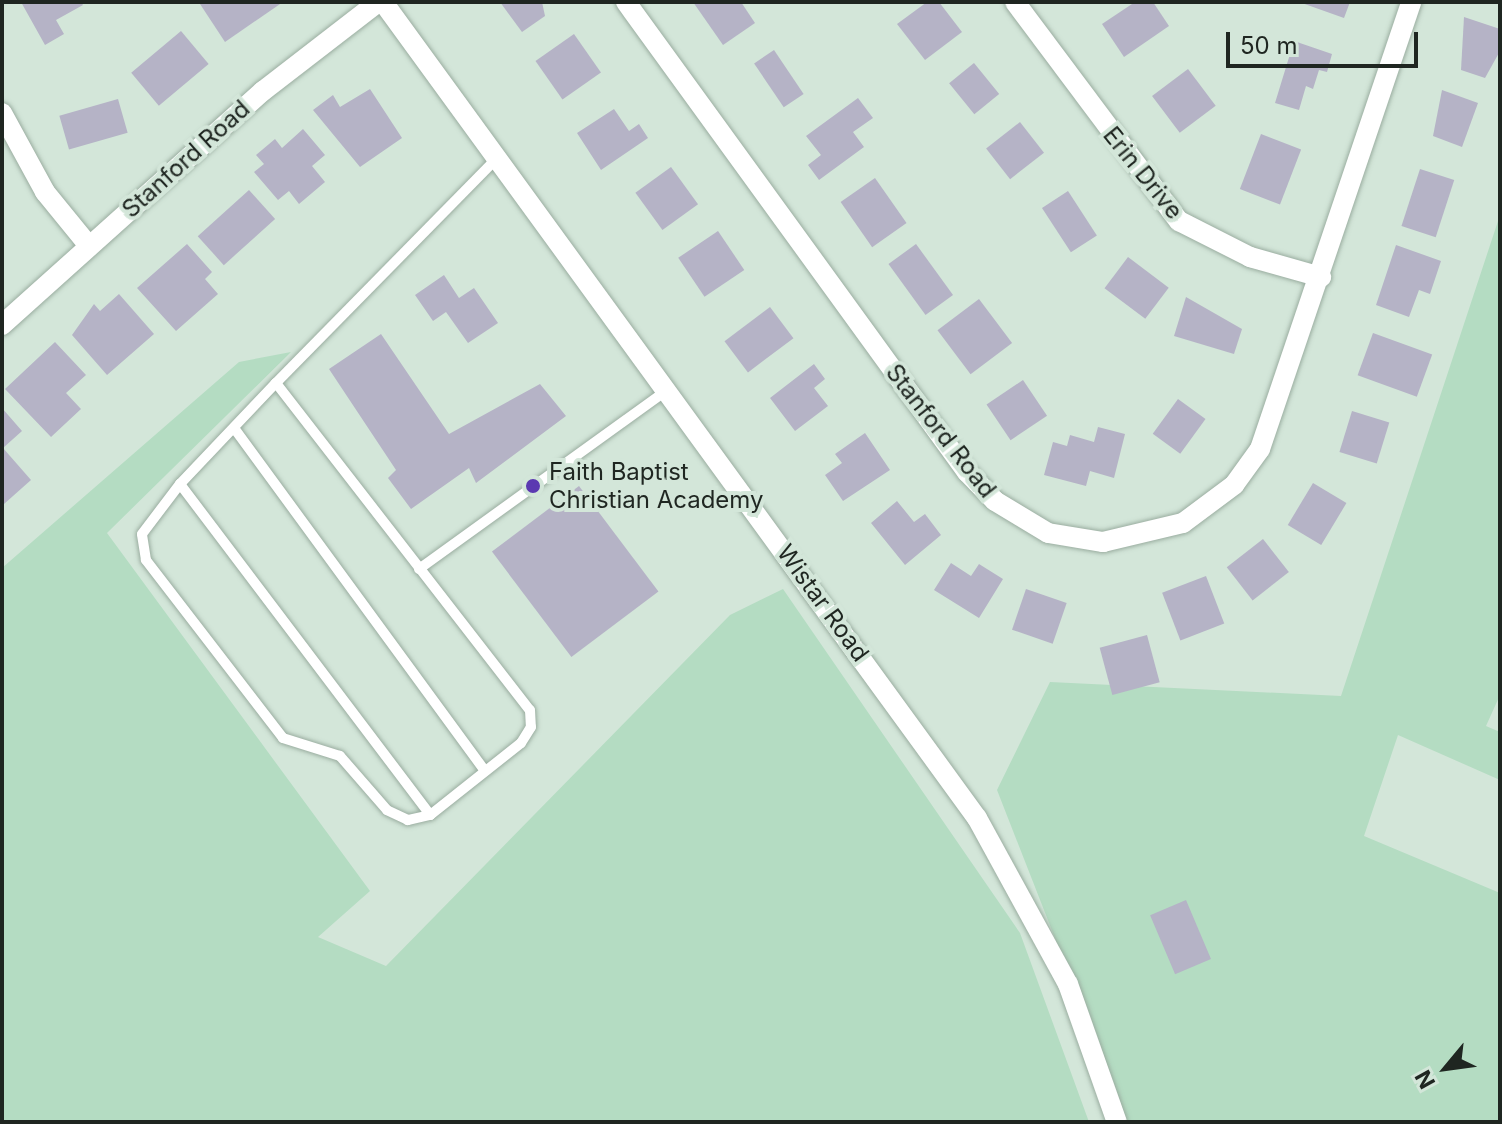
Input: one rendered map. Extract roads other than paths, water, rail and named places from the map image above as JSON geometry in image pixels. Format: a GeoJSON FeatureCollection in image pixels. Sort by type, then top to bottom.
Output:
{"type":"FeatureCollection","features":[{"type":"Feature","properties":{"kind":"street","name":"Wistar Road"},"geometry":{"type":"LineString","coordinates":[[380,2],[667,390],[1001,856],[1068,984],[1117,1122]]}},
{"type":"Feature","properties":{"kind":"street","name":"Stanford Road"},"geometry":{"type":"LineString","coordinates":[[2,325],[285,72],[380,2]]}},
{"type":"Feature","properties":{"kind":"street","name":"Stanford Road"},"geometry":{"type":"LineString","coordinates":[[626,2],[967,472],[1003,507],[1048,533],[1085,541],[1139,537],[1183,523],[1234,485],[1278,411],[1411,2]]}},
{"type":"Feature","properties":{"kind":"street","name":"Erin Drive"},"geometry":{"type":"LineString","coordinates":[[1015,2],[1179,221],[1250,257],[1321,277]]}},
{"type":"Feature","properties":{"kind":"street"},"geometry":{"type":"LineString","coordinates":[[2,113],[45,192],[89,246]]}},
{"type":"Feature","properties":{"kind":"lane"},"geometry":{"type":"LineString","coordinates":[[276,383],[530,710],[531,727],[521,743],[430,815],[408,820],[387,810],[340,756],[283,738],[146,560],[142,534],[180,484],[276,383],[497,158]]}},
{"type":"Feature","properties":{"kind":"lane"},"geometry":{"type":"LineString","coordinates":[[419,569],[667,390]]}},
{"type":"Feature","properties":{"kind":"lane"},"geometry":{"type":"LineString","coordinates":[[234,428],[485,771]]}},
{"type":"Feature","properties":{"kind":"lane"},"geometry":{"type":"LineString","coordinates":[[180,484],[430,815]]}},
{"type":"Feature","properties":{"kind":"place","name":"Faith Baptist Christian Academy"},"geometry":{"type":"Point","coordinates":[533,486]}}]}
